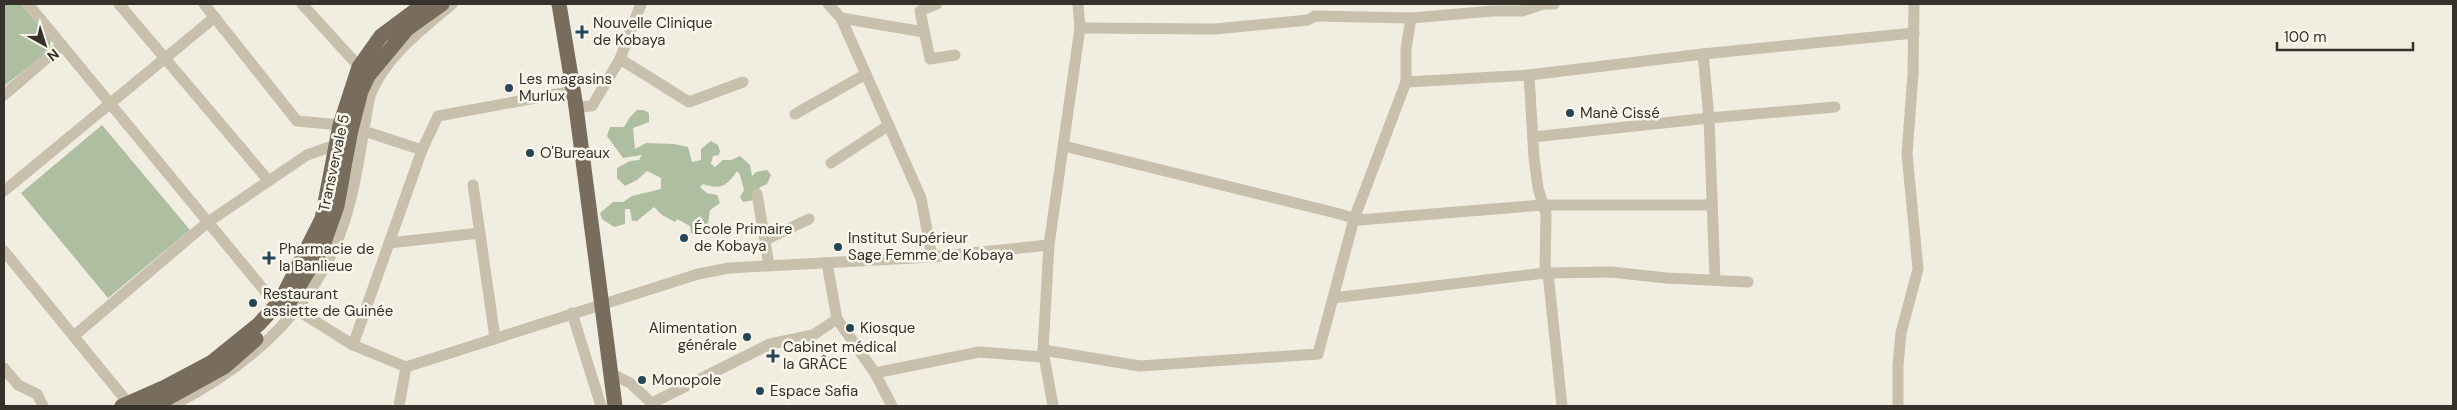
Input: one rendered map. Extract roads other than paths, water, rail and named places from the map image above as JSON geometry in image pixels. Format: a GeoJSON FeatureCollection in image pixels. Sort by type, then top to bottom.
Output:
{"type":"FeatureCollection","features":[{"type":"Feature","properties":{"kind":"main road","name":"Transvervale 5"},"geometry":{"type":"LineString","coordinates":[[126,405],[212,362],[259,324],[289,306],[322,219],[338,144],[340,125],[364,71],[381,36],[424,4]]}},
{"type":"Feature","properties":{"kind":"main road","name":"Transvervale 5"},"geometry":{"type":"LineString","coordinates":[[147,406],[168,398],[224,367],[270,326],[289,306],[322,248],[337,206],[364,71],[407,29],[442,4]]}},
{"type":"Feature","properties":{"kind":"main road"},"geometry":{"type":"LineString","coordinates":[[559,4],[574,91],[615,406]]}},
{"type":"Feature","properties":{"kind":"street"},"geometry":{"type":"LineString","coordinates":[[119,4],[268,180]]}},
{"type":"Feature","properties":{"kind":"street"},"geometry":{"type":"LineString","coordinates":[[204,4],[297,121],[340,125]]}},
{"type":"Feature","properties":{"kind":"street"},"geometry":{"type":"LineString","coordinates":[[302,4],[364,71]]}},
{"type":"Feature","properties":{"kind":"street","name":"Transvervale 5"},"geometry":{"type":"LineString","coordinates":[[171,406],[207,388],[249,359],[329,257],[347,213],[371,94],[390,60],[452,4]]}},
{"type":"Feature","properties":{"kind":"street"},"geometry":{"type":"LineString","coordinates":[[576,107],[592,106],[620,59],[641,4]]}},
{"type":"Feature","properties":{"kind":"street"},"geometry":{"type":"LineString","coordinates":[[828,4],[841,18],[921,198],[932,257]]}},
{"type":"Feature","properties":{"kind":"street"},"geometry":{"type":"LineString","coordinates":[[937,4],[920,11],[930,59],[955,55]]}},
{"type":"Feature","properties":{"kind":"street"},"geometry":{"type":"LineString","coordinates":[[1053,406],[1043,354],[1049,245],[1080,28],[1078,4]]}},
{"type":"Feature","properties":{"kind":"street"},"geometry":{"type":"LineString","coordinates":[[1080,28],[1215,30],[1308,20],[1315,16],[1411,18],[1471,9],[1522,11],[1543,4],[1554,4]]}},
{"type":"Feature","properties":{"kind":"street"},"geometry":{"type":"LineString","coordinates":[[1898,406],[1898,365],[1901,334],[1918,269],[1908,154],[1914,4]]}},
{"type":"Feature","properties":{"kind":"street"},"geometry":{"type":"LineString","coordinates":[[32,5],[110,104],[269,296],[353,345],[406,367],[698,274],[729,268],[932,257],[1049,245]]}},
{"type":"Feature","properties":{"kind":"street"},"geometry":{"type":"LineString","coordinates":[[4,191],[215,17]]}},
{"type":"Feature","properties":{"kind":"street"},"geometry":{"type":"LineString","coordinates":[[841,18],[924,32]]}},
{"type":"Feature","properties":{"kind":"street"},"geometry":{"type":"LineString","coordinates":[[875,373],[979,352],[1043,354],[1140,366],[1318,354],[1354,219],[1406,82],[1406,49],[1411,18]]}},
{"type":"Feature","properties":{"kind":"street"},"geometry":{"type":"LineString","coordinates":[[1406,82],[1530,75],[1703,54],[1914,33]]}},
{"type":"Feature","properties":{"kind":"street"},"geometry":{"type":"LineString","coordinates":[[4,96],[62,45]]}},
{"type":"Feature","properties":{"kind":"street"},"geometry":{"type":"LineString","coordinates":[[1703,54],[1709,118],[1716,280]]}},
{"type":"Feature","properties":{"kind":"street"},"geometry":{"type":"LineString","coordinates":[[620,59],[689,102],[743,82]]}},
{"type":"Feature","properties":{"kind":"street"},"geometry":{"type":"LineString","coordinates":[[795,114],[866,74]]}},
{"type":"Feature","properties":{"kind":"street"},"geometry":{"type":"LineString","coordinates":[[1530,75],[1533,137],[1538,188],[1546,214],[1547,273],[1562,406]]}},
{"type":"Feature","properties":{"kind":"street"},"geometry":{"type":"LineString","coordinates":[[353,345],[422,150],[438,116],[574,91]]}},
{"type":"Feature","properties":{"kind":"street"},"geometry":{"type":"LineString","coordinates":[[1533,137],[1709,118],[1836,107]]}},
{"type":"Feature","properties":{"kind":"street"},"geometry":{"type":"LineString","coordinates":[[830,163],[889,125]]}},
{"type":"Feature","properties":{"kind":"street"},"geometry":{"type":"LineString","coordinates":[[364,132],[422,150]]}},
{"type":"Feature","properties":{"kind":"street"},"geometry":{"type":"LineString","coordinates":[[75,335],[208,222],[307,155],[338,144]]}},
{"type":"Feature","properties":{"kind":"street"},"geometry":{"type":"LineString","coordinates":[[1064,146],[1359,220],[1543,205],[1712,205]]}},
{"type":"Feature","properties":{"kind":"street"},"geometry":{"type":"LineString","coordinates":[[473,185],[494,338]]}},
{"type":"Feature","properties":{"kind":"street"},"geometry":{"type":"LineString","coordinates":[[757,194],[770,265]]}},
{"type":"Feature","properties":{"kind":"street"},"geometry":{"type":"LineString","coordinates":[[765,240],[809,219]]}},
{"type":"Feature","properties":{"kind":"street"},"geometry":{"type":"LineString","coordinates":[[389,243],[480,233]]}},
{"type":"Feature","properties":{"kind":"street"},"geometry":{"type":"LineString","coordinates":[[4,251],[75,335],[126,405]]}},
{"type":"Feature","properties":{"kind":"street"},"geometry":{"type":"LineString","coordinates":[[827,263],[837,319],[875,373],[892,406]]}},
{"type":"Feature","properties":{"kind":"street"},"geometry":{"type":"LineString","coordinates":[[1333,298],[1547,273],[1611,272],[1748,282]]}},
{"type":"Feature","properties":{"kind":"street"},"geometry":{"type":"LineString","coordinates":[[572,313],[601,406]]}},
{"type":"Feature","properties":{"kind":"street"},"geometry":{"type":"LineString","coordinates":[[610,373],[630,383],[654,405],[770,344],[812,335],[837,319]]}},
{"type":"Feature","properties":{"kind":"street"},"geometry":{"type":"LineString","coordinates":[[399,406],[406,367]]}},
{"type":"Feature","properties":{"kind":"street"},"geometry":{"type":"LineString","coordinates":[[4,368],[18,385],[37,394],[43,406]]}},
{"type":"Feature","properties":{"kind":"place","name":"Nouvelle Clinique de Kobaya"},"geometry":{"type":"Point","coordinates":[582,32]}},
{"type":"Feature","properties":{"kind":"place","name":"Les magasins Murlux"},"geometry":{"type":"Point","coordinates":[509,88]}},
{"type":"Feature","properties":{"kind":"place","name":"Manè Cissé"},"geometry":{"type":"Point","coordinates":[1570,113]}},
{"type":"Feature","properties":{"kind":"place","name":"O'Bureaux"},"geometry":{"type":"Point","coordinates":[530,153]}},
{"type":"Feature","properties":{"kind":"place","name":"École Primaire de Kobaya"},"geometry":{"type":"Point","coordinates":[684,238]}},
{"type":"Feature","properties":{"kind":"place","name":"Institut Supérieur Sage Femme de Kobaya"},"geometry":{"type":"Point","coordinates":[838,247]}},
{"type":"Feature","properties":{"kind":"place","name":"Pharmacie de la Banlieue"},"geometry":{"type":"Point","coordinates":[269,258]}},
{"type":"Feature","properties":{"kind":"place","name":"Restaurant assiette de Guinée"},"geometry":{"type":"Point","coordinates":[253,303]}},
{"type":"Feature","properties":{"kind":"place","name":"Kiosque"},"geometry":{"type":"Point","coordinates":[850,328]}},
{"type":"Feature","properties":{"kind":"place","name":"Alimentation générale"},"geometry":{"type":"Point","coordinates":[747,337]}},
{"type":"Feature","properties":{"kind":"place","name":"Cabinet médical la GRÂCE"},"geometry":{"type":"Point","coordinates":[773,356]}},
{"type":"Feature","properties":{"kind":"place","name":"Monopole"},"geometry":{"type":"Point","coordinates":[642,380]}},
{"type":"Feature","properties":{"kind":"place","name":"Espace Safia"},"geometry":{"type":"Point","coordinates":[760,391]}}]}
